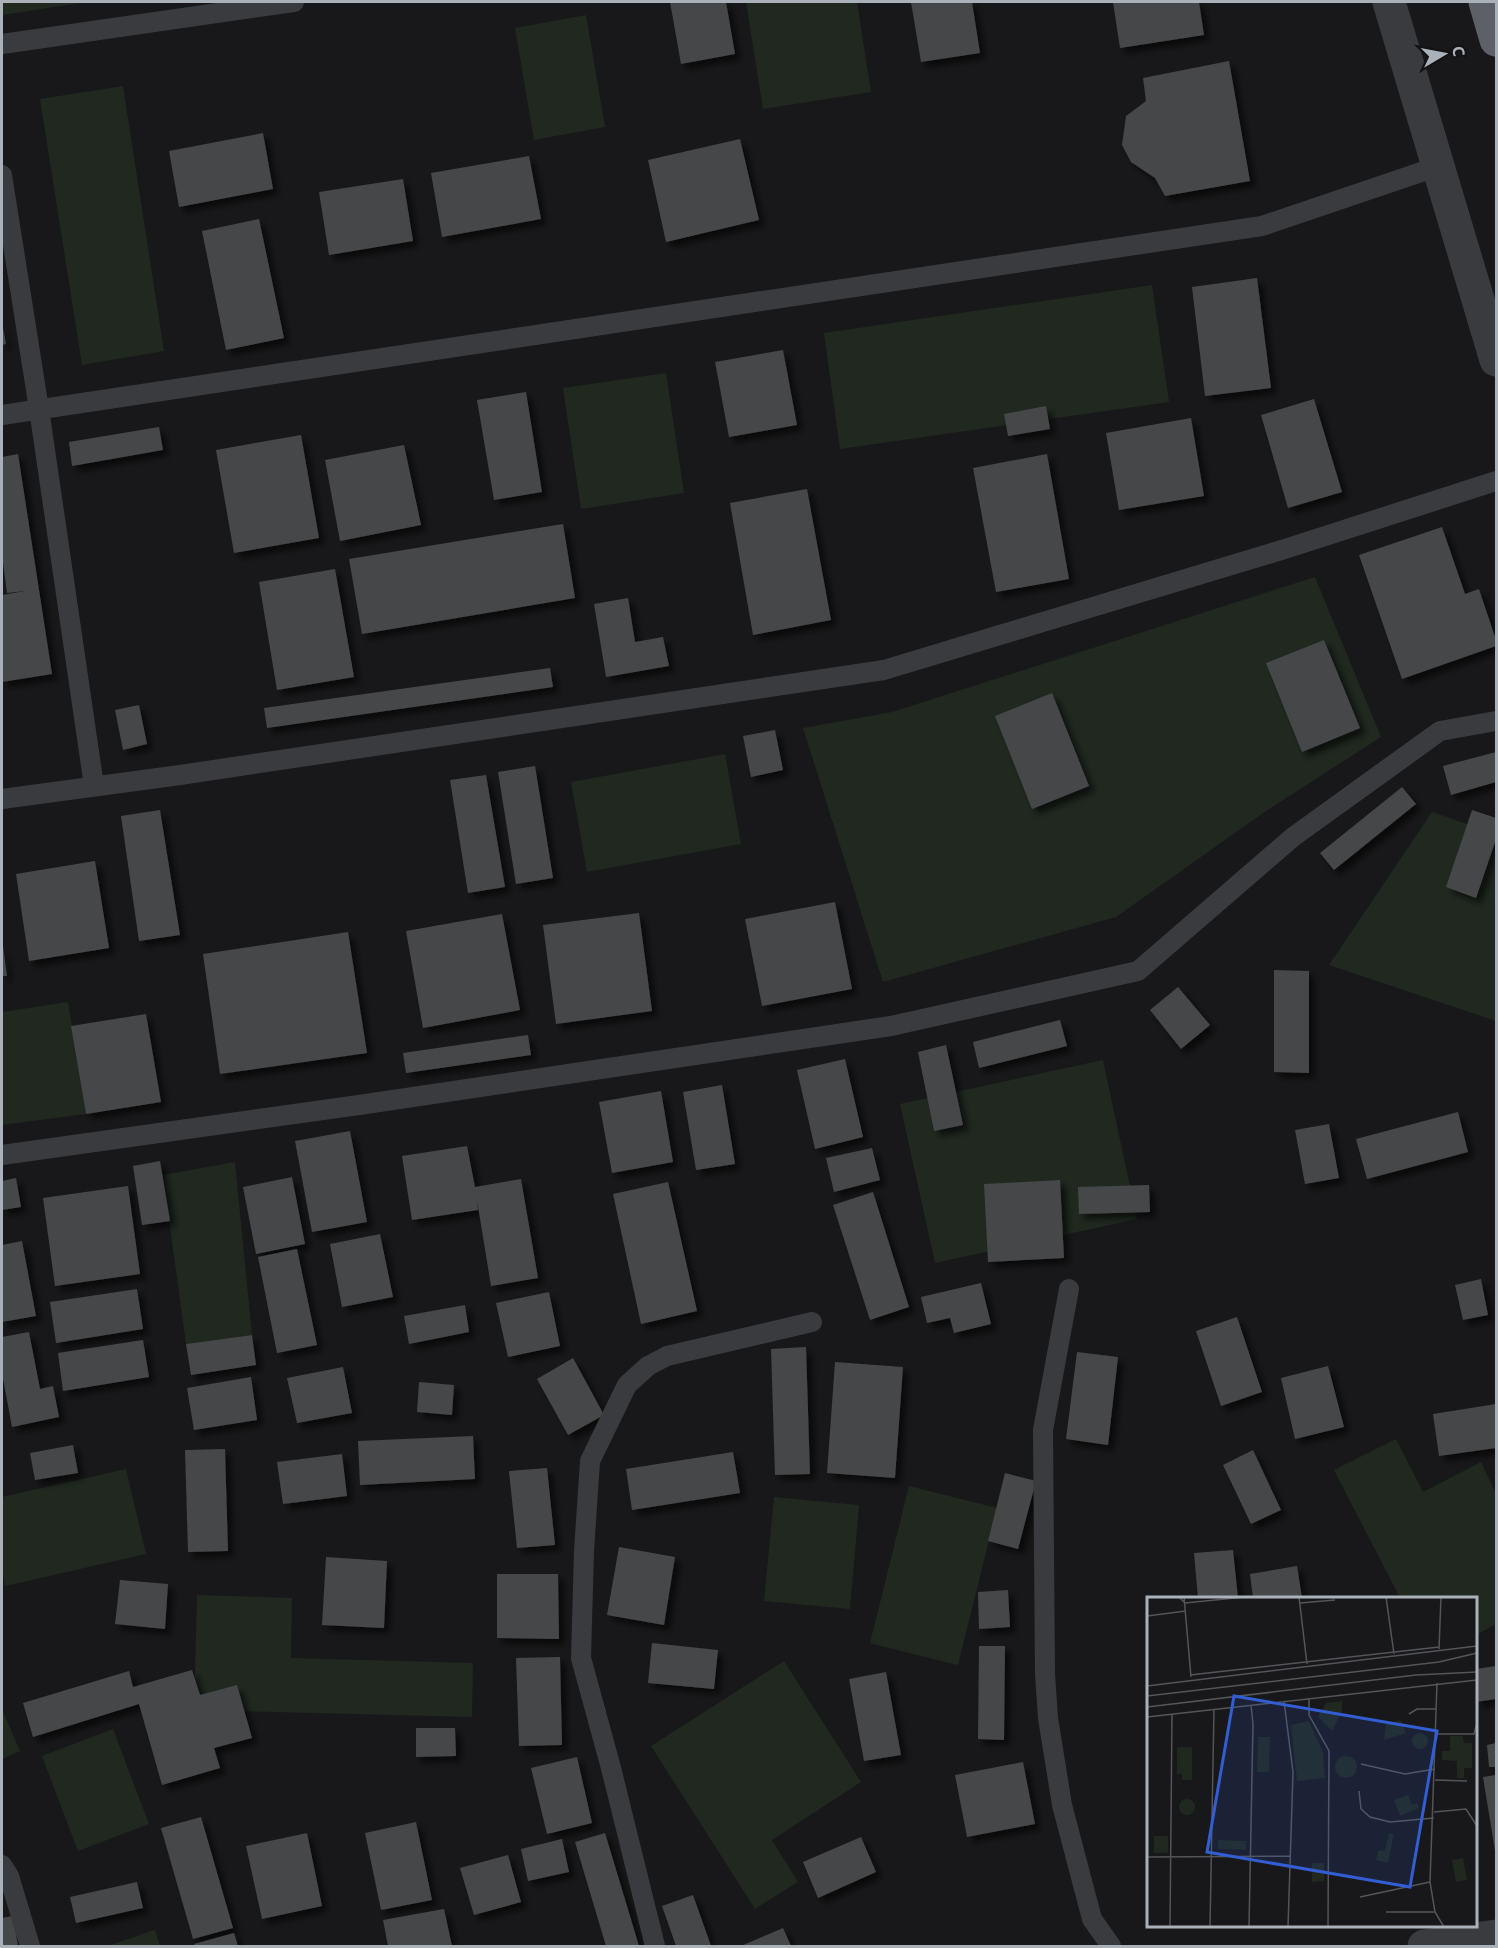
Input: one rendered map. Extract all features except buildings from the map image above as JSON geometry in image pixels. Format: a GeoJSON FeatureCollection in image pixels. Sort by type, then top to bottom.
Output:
{"type":"FeatureCollection","features":[{"type":"Feature","properties":{"kind":"highway"},"geometry":{"type":"LineString","coordinates":[[1485,2],[1497,40]]}},
{"type":"Feature","properties":{"kind":"street"},"geometry":{"type":"LineString","coordinates":[[1389,2],[1497,360]]}},
{"type":"Feature","properties":{"kind":"street"},"geometry":{"type":"LineString","coordinates":[[1424,1947],[1482,1940]]}},
{"type":"Feature","properties":{"kind":"lane"},"geometry":{"type":"LineString","coordinates":[[2,44],[294,2]]}},
{"type":"Feature","properties":{"kind":"lane"},"geometry":{"type":"LineString","coordinates":[[2,415],[1262,226],[1438,166]]}},
{"type":"Feature","properties":{"kind":"lane"},"geometry":{"type":"LineString","coordinates":[[2,175],[94,786]]}},
{"type":"Feature","properties":{"kind":"lane"},"geometry":{"type":"LineString","coordinates":[[2,799],[180,775],[884,670],[1288,548],[1497,481]]}},
{"type":"Feature","properties":{"kind":"lane"},"geometry":{"type":"LineString","coordinates":[[2,1155],[891,1026],[1138,971],[1293,837],[1440,731],[1497,721]]}},
{"type":"Feature","properties":{"kind":"lane"},"geometry":{"type":"LineString","coordinates":[[1069,1290],[1043,1430],[1045,1674],[1048,1718],[1062,1805],[1092,1919],[1111,1947]]}},
{"type":"Feature","properties":{"kind":"lane"},"geometry":{"type":"LineString","coordinates":[[655,1947],[581,1658],[584,1551],[590,1461],[627,1385],[648,1366],[667,1356],[812,1322]]}},
{"type":"Feature","properties":{"kind":"lane"},"geometry":{"type":"LineString","coordinates":[[2,1865],[9,1876],[30,1947]]}},
{"type":"Feature","properties":{"kind":"shaded area"},"geometry":{"type":"Polygon","coordinates":[[[2,2],[87,2],[3,15],[2,2]]]}},
{"type":"Feature","properties":{"kind":"shaded area"},"geometry":{"type":"Polygon","coordinates":[[[746,2],[857,2],[871,92],[763,109],[746,2]]]}},
{"type":"Feature","properties":{"kind":"shaded area"},"geometry":{"type":"Polygon","coordinates":[[[586,15],[605,127],[534,140],[515,28],[586,15]]]}},
{"type":"Feature","properties":{"kind":"shaded area"},"geometry":{"type":"Polygon","coordinates":[[[123,86],[164,351],[82,365],[40,99],[123,86]]]}},
{"type":"Feature","properties":{"kind":"shaded area"},"geometry":{"type":"Polygon","coordinates":[[[1152,285],[1169,402],[840,449],[824,333],[1152,285]]]}},
{"type":"Feature","properties":{"kind":"shaded area"},"geometry":{"type":"Polygon","coordinates":[[[666,373],[684,493],[581,509],[563,388],[666,373]]]}},
{"type":"Feature","properties":{"kind":"shaded area"},"geometry":{"type":"Polygon","coordinates":[[[1315,577],[1381,737],[1266,811],[1116,917],[883,982],[803,728],[892,712],[1315,577]]]}},
{"type":"Feature","properties":{"kind":"shaded area"},"geometry":{"type":"Polygon","coordinates":[[[725,754],[741,844],[587,872],[571,782],[725,754]]]}},
{"type":"Feature","properties":{"kind":"shaded area"},"geometry":{"type":"Polygon","coordinates":[[[1432,812],[1496,834],[1496,1021],[1329,965],[1432,812]]]}},
{"type":"Feature","properties":{"kind":"shaded area"},"geometry":{"type":"Polygon","coordinates":[[[68,1002],[86,1114],[2,1125],[2,1012],[68,1002]]]}},
{"type":"Feature","properties":{"kind":"shaded area"},"geometry":{"type":"Polygon","coordinates":[[[1103,1060],[1137,1219],[935,1263],[900,1104],[1103,1060]]]}},
{"type":"Feature","properties":{"kind":"shaded area"},"geometry":{"type":"Polygon","coordinates":[[[235,1162],[252,1335],[186,1344],[163,1175],[235,1162]]]}},
{"type":"Feature","properties":{"kind":"shaded area"},"geometry":{"type":"Polygon","coordinates":[[[1396,1439],[1423,1492],[1481,1462],[1496,1494],[1496,1624],[1477,1634],[1477,1597],[1399,1597],[1334,1470],[1396,1439]]]}},
{"type":"Feature","properties":{"kind":"shaded area"},"geometry":{"type":"Polygon","coordinates":[[[126,1469],[146,1554],[5,1586],[2,1570],[2,1497],[126,1469]]]}},
{"type":"Feature","properties":{"kind":"shaded area"},"geometry":{"type":"Polygon","coordinates":[[[909,1486],[997,1508],[958,1665],[870,1643],[909,1486]]]}},
{"type":"Feature","properties":{"kind":"shaded area"},"geometry":{"type":"Polygon","coordinates":[[[774,1497],[859,1505],[850,1609],[764,1601],[774,1497]]]}},
{"type":"Feature","properties":{"kind":"shaded area"},"geometry":{"type":"Polygon","coordinates":[[[197,1595],[292,1598],[291,1658],[473,1663],[472,1717],[194,1710],[197,1595]]]}},
{"type":"Feature","properties":{"kind":"shaded area"},"geometry":{"type":"Polygon","coordinates":[[[784,1661],[861,1782],[772,1840],[798,1882],[755,1909],[651,1746],[784,1661]]]}},
{"type":"Feature","properties":{"kind":"shaded area"},"geometry":{"type":"Polygon","coordinates":[[[2,1709],[20,1751],[2,1759],[2,1709]]]}},
{"type":"Feature","properties":{"kind":"shaded area"},"geometry":{"type":"Polygon","coordinates":[[[113,1729],[149,1824],[78,1851],[42,1756],[113,1729]]]}},
{"type":"Feature","properties":{"kind":"shaded area"},"geometry":{"type":"Polygon","coordinates":[[[154,1930],[160,1946],[108,1946],[154,1930]]]}}]}
